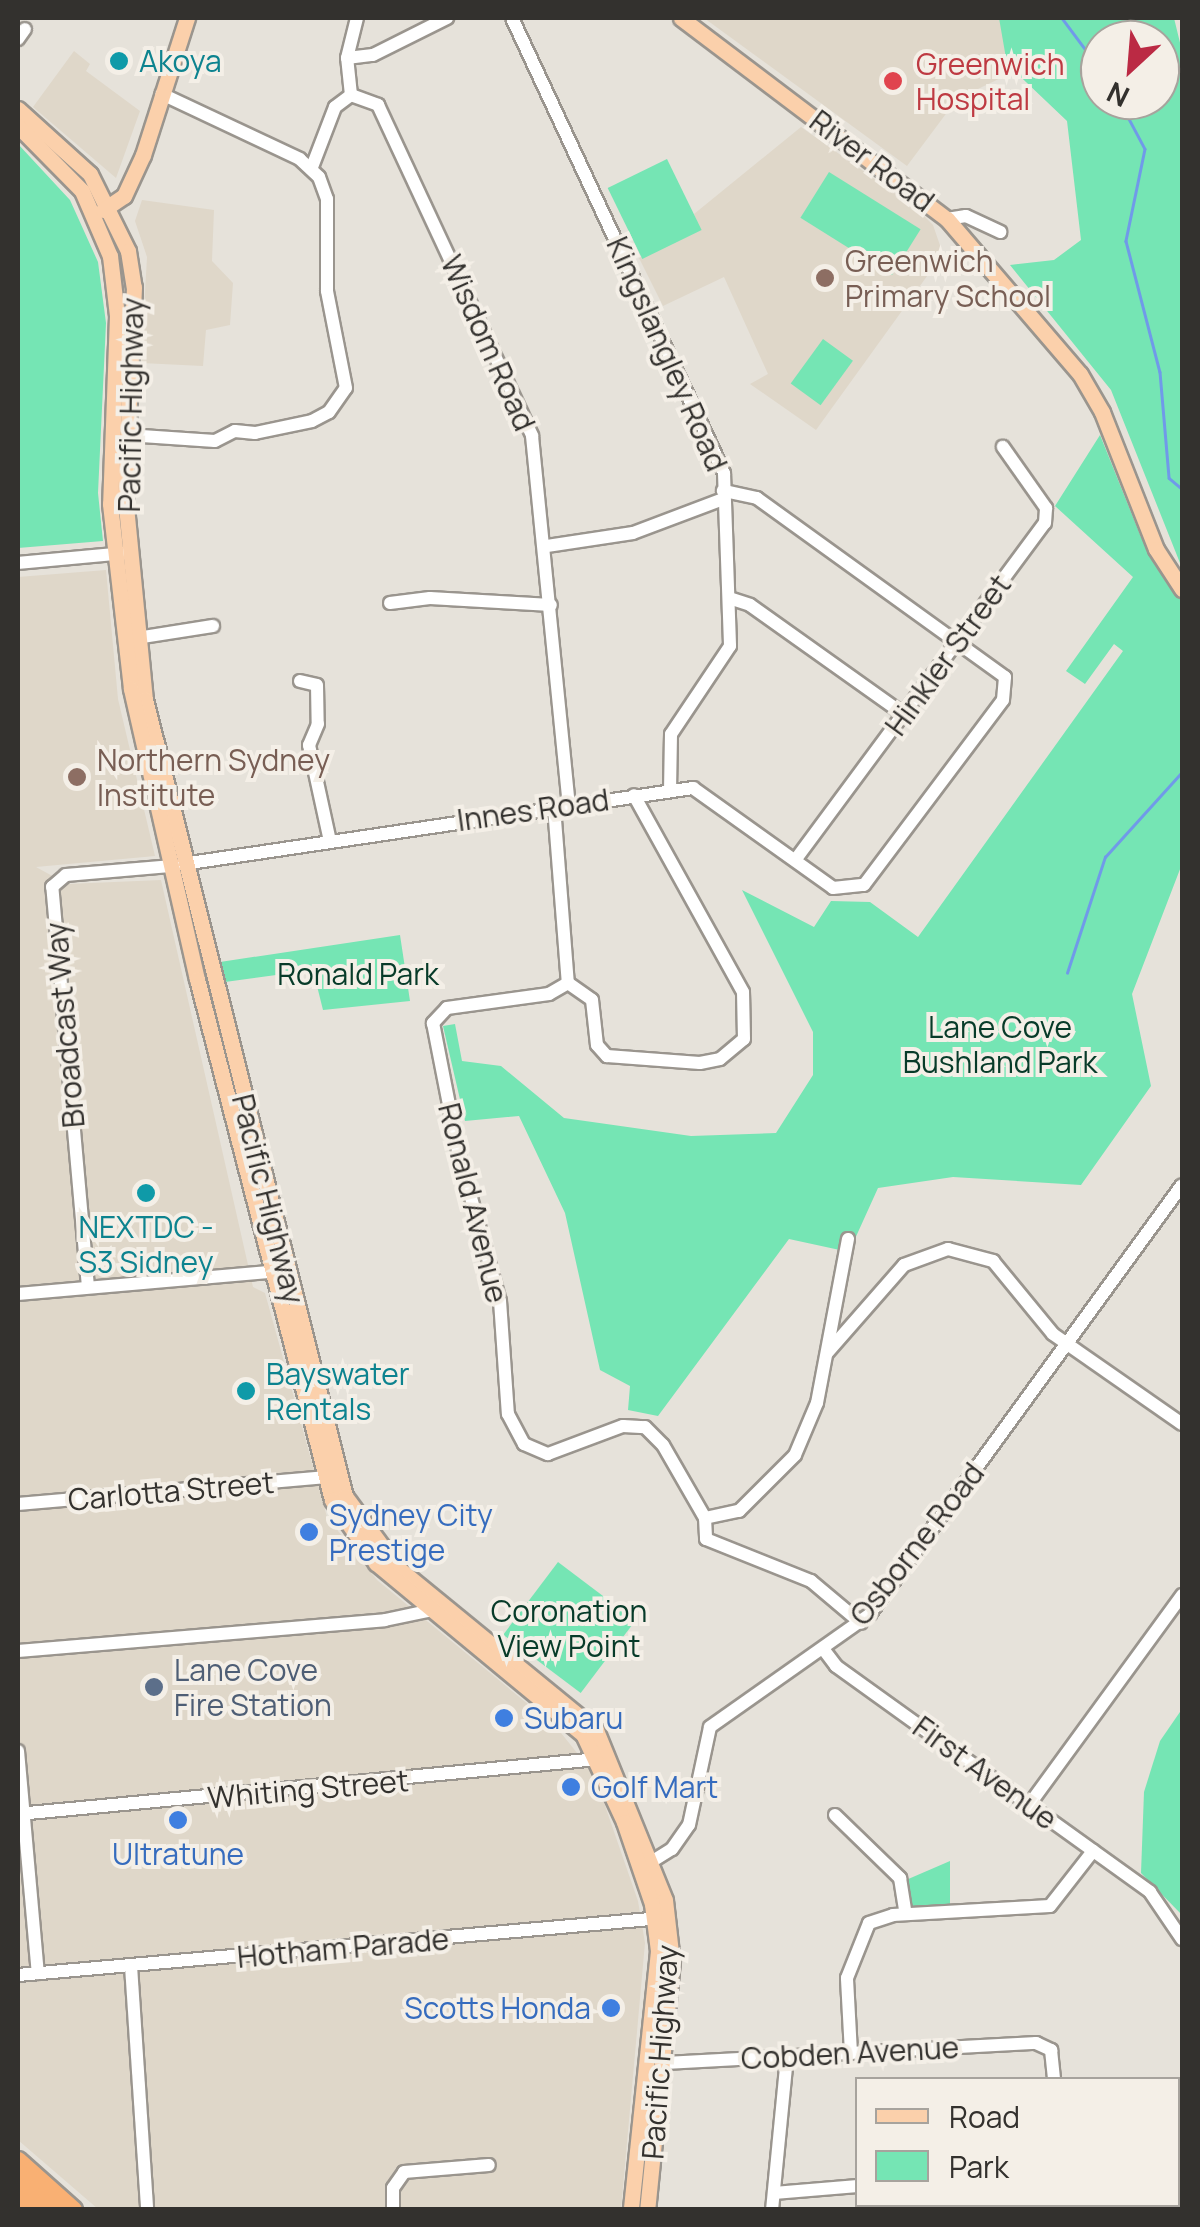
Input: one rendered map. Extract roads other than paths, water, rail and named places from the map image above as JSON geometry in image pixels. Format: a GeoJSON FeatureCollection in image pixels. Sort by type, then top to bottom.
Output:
{"type":"FeatureCollection","features":[{"type":"Feature","properties":{"kind":"highway"},"geometry":{"type":"LineString","coordinates":[[18,2161],[71,2210]]}},
{"type":"Feature","properties":{"kind":"highway"},"geometry":{"type":"LineString","coordinates":[[18,2182],[48,2210]]}},
{"type":"Feature","properties":{"kind":"main road"},"geometry":{"type":"LineString","coordinates":[[94,214],[112,206],[128,188],[187,18]]}},
{"type":"Feature","properties":{"kind":"main road","name":"River Road"},"geometry":{"type":"LineString","coordinates":[[681,18],[947,219],[1080,374],[1102,412],[1156,550],[1182,589]]}},
{"type":"Feature","properties":{"kind":"main road","name":"Pacific Highway"},"geometry":{"type":"LineString","coordinates":[[18,109],[77,159],[112,206],[134,287],[122,553],[130,689],[279,1271],[324,1477],[338,1515],[360,1546],[578,1728],[598,1759],[647,1866]]}},
{"type":"Feature","properties":{"kind":"main road","name":"Pacific Highway"},"geometry":{"type":"LineString","coordinates":[[18,126],[66,170],[94,214],[116,290],[110,494],[176,865]]}},
{"type":"Feature","properties":{"kind":"main road","name":"Pacific Highway"},"geometry":{"type":"LineString","coordinates":[[279,1271],[353,1513],[398,1568],[596,1730],[647,1866],[661,1918],[665,2063],[647,2210]]}},
{"type":"Feature","properties":{"kind":"main road","name":"Pacific Highway"},"geometry":{"type":"LineString","coordinates":[[632,2210],[661,1918]]}},
{"type":"Feature","properties":{"kind":"street"},"geometry":{"type":"LineString","coordinates":[[312,168],[335,107],[351,95],[347,58],[357,18]]}},
{"type":"Feature","properties":{"kind":"street"},"geometry":{"type":"LineString","coordinates":[[347,58],[373,55],[446,18]]}},
{"type":"Feature","properties":{"kind":"street","name":"Kingslangley Road"},"geometry":{"type":"LineString","coordinates":[[512,18],[712,442],[723,495],[757,498],[1001,671],[1007,692],[873,876],[852,891]]}},
{"type":"Feature","properties":{"kind":"street"},"geometry":{"type":"LineString","coordinates":[[127,436],[215,441],[235,430],[255,434],[312,421],[346,388],[327,292],[327,198],[312,168],[162,94]]}},
{"type":"Feature","properties":{"kind":"street","name":"Wisdom Road"},"geometry":{"type":"LineString","coordinates":[[351,95],[378,104],[532,436],[547,546],[570,804]]}},
{"type":"Feature","properties":{"kind":"street"},"geometry":{"type":"LineString","coordinates":[[947,219],[966,216],[1000,232]]}},
{"type":"Feature","properties":{"kind":"street","name":"Hinkler Street"},"geometry":{"type":"LineString","coordinates":[[796,859],[905,716],[1047,518],[1004,446]]}},
{"type":"Feature","properties":{"kind":"street"},"geometry":{"type":"LineString","coordinates":[[547,546],[633,534],[723,495],[728,656],[672,734],[670,790]]}},
{"type":"Feature","properties":{"kind":"street"},"geometry":{"type":"LineString","coordinates":[[18,563],[122,553]]}},
{"type":"Feature","properties":{"kind":"street"},"geometry":{"type":"LineString","coordinates":[[390,603],[430,598],[551,606]]}},
{"type":"Feature","properties":{"kind":"street"},"geometry":{"type":"LineString","coordinates":[[729,598],[750,605],[905,716]]}},
{"type":"Feature","properties":{"kind":"street"},"geometry":{"type":"LineString","coordinates":[[136,638],[213,626]]}},
{"type":"Feature","properties":{"kind":"street"},"geometry":{"type":"LineString","coordinates":[[300,681],[316,686],[318,724],[310,744],[330,840]]}},
{"type":"Feature","properties":{"kind":"street","name":"Innes Road"},"geometry":{"type":"LineString","coordinates":[[176,865],[670,790],[703,792],[833,888],[852,891]]}},
{"type":"Feature","properties":{"kind":"street"},"geometry":{"type":"LineString","coordinates":[[554,806],[568,983],[592,1000],[596,1044],[607,1056],[700,1063],[720,1059],[744,1038],[743,992],[634,795]]}},
{"type":"Feature","properties":{"kind":"street","name":"Broadcast Way"},"geometry":{"type":"LineString","coordinates":[[88,1286],[52,887],[66,875],[176,865]]}},
{"type":"Feature","properties":{"kind":"street","name":"Ronald Avenue"},"geometry":{"type":"LineString","coordinates":[[568,983],[550,994],[447,1008],[433,1023],[458,1151],[500,1301],[506,1406],[521,1439],[541,1453],[622,1426],[645,1427],[663,1445],[705,1518],[703,1534],[711,1542],[811,1581],[861,1623]]}},
{"type":"Feature","properties":{"kind":"street","name":"Osborne Road"},"geometry":{"type":"LineString","coordinates":[[647,1866],[689,1825],[710,1727],[861,1623],[1182,1186]]}},
{"type":"Feature","properties":{"kind":"street"},"geometry":{"type":"LineString","coordinates":[[705,1518],[739,1511],[796,1455],[817,1403],[848,1238]]}},
{"type":"Feature","properties":{"kind":"street"},"geometry":{"type":"LineString","coordinates":[[827,1353],[904,1265],[948,1249],[993,1261],[1066,1344],[1182,1424]]}},
{"type":"Feature","properties":{"kind":"street"},"geometry":{"type":"LineString","coordinates":[[18,1294],[279,1271]]}},
{"type":"Feature","properties":{"kind":"street","name":"Carlotta Street"},"geometry":{"type":"LineString","coordinates":[[18,1504],[324,1477]]}},
{"type":"Feature","properties":{"kind":"street"},"geometry":{"type":"LineString","coordinates":[[1029,1804],[1182,1596]]}},
{"type":"Feature","properties":{"kind":"street"},"geometry":{"type":"LineString","coordinates":[[18,1651],[384,1620],[432,1610]]}},
{"type":"Feature","properties":{"kind":"street","name":"First Avenue"},"geometry":{"type":"LineString","coordinates":[[824,1650],[1150,1892],[1182,1939]]}},
{"type":"Feature","properties":{"kind":"street"},"geometry":{"type":"LineString","coordinates":[[18,1751],[20,1814],[38,1973]]}},
{"type":"Feature","properties":{"kind":"street","name":"Whiting Street"},"geometry":{"type":"LineString","coordinates":[[20,1814],[598,1759]]}},
{"type":"Feature","properties":{"kind":"street"},"geometry":{"type":"LineString","coordinates":[[834,1815],[900,1878],[906,1914]]}},
{"type":"Feature","properties":{"kind":"street"},"geometry":{"type":"LineString","coordinates":[[851,2053],[846,1984],[860,1940],[874,1920],[906,1914],[1050,1906],[1093,1851]]}},
{"type":"Feature","properties":{"kind":"street","name":"Hotham Parade"},"geometry":{"type":"LineString","coordinates":[[18,1975],[661,1918]]}},
{"type":"Feature","properties":{"kind":"street"},"geometry":{"type":"LineString","coordinates":[[131,1966],[147,2210]]}},
{"type":"Feature","properties":{"kind":"street","name":"Cobden Avenue"},"geometry":{"type":"LineString","coordinates":[[665,2063],[1036,2043],[1051,2050],[1054,2077]]}},
{"type":"Feature","properties":{"kind":"street"},"geometry":{"type":"LineString","coordinates":[[772,2210],[787,2056]]}},
{"type":"Feature","properties":{"kind":"street"},"geometry":{"type":"LineString","coordinates":[[393,2210],[393,2188],[404,2172],[489,2165]]}},
{"type":"Feature","properties":{"kind":"street"},"geometry":{"type":"LineString","coordinates":[[774,2193],[855,2186]]}},
{"type":"Feature","properties":{"kind":"waterway"},"geometry":{"type":"LineString","coordinates":[[1062,18],[1080,42]]}},
{"type":"Feature","properties":{"kind":"waterway"},"geometry":{"type":"LineString","coordinates":[[1130,120],[1145,149],[1126,241],[1160,372],[1169,478],[1182,489]]}},
{"type":"Feature","properties":{"kind":"waterway"},"geometry":{"type":"LineString","coordinates":[[1067,973],[1105,857],[1182,772]]}},
{"type":"Feature","properties":{"kind":"place","name":"Akoya"},"geometry":{"type":"Point","coordinates":[119,61]}},
{"type":"Feature","properties":{"kind":"place","name":"Greenwich Hospital"},"geometry":{"type":"Point","coordinates":[893,81]}},
{"type":"Feature","properties":{"kind":"place","name":"Greenwich Primary School"},"geometry":{"type":"Point","coordinates":[825,278]}},
{"type":"Feature","properties":{"kind":"place","name":"Northern Sydney Institute"},"geometry":{"type":"Point","coordinates":[77,777]}},
{"type":"Feature","properties":{"kind":"place","name":"NEXTDC - S3 Sidney"},"geometry":{"type":"Point","coordinates":[146,1193]}},
{"type":"Feature","properties":{"kind":"place","name":"Bayswater Rentals"},"geometry":{"type":"Point","coordinates":[246,1391]}},
{"type":"Feature","properties":{"kind":"place","name":"Sydney City Prestige"},"geometry":{"type":"Point","coordinates":[309,1532]}},
{"type":"Feature","properties":{"kind":"place","name":"Lane Cove Fire Station"},"geometry":{"type":"Point","coordinates":[154,1687]}},
{"type":"Feature","properties":{"kind":"place","name":"Subaru"},"geometry":{"type":"Point","coordinates":[504,1718]}},
{"type":"Feature","properties":{"kind":"place","name":"Golf Mart"},"geometry":{"type":"Point","coordinates":[571,1787]}},
{"type":"Feature","properties":{"kind":"place","name":"Ultratune"},"geometry":{"type":"Point","coordinates":[178,1820]}},
{"type":"Feature","properties":{"kind":"place","name":"Scotts Honda"},"geometry":{"type":"Point","coordinates":[611,2008]}},
{"type":"Feature","properties":{"kind":"park label","name":"Ronald Park"},"geometry":{"type":"Point","coordinates":[358,974]}},
{"type":"Feature","properties":{"kind":"park label","name":"Lane Cove Bushland Park"},"geometry":{"type":"Point","coordinates":[1000,1044]}},
{"type":"Feature","properties":{"kind":"park label","name":"Coronation View Point"},"geometry":{"type":"Point","coordinates":[569,1628]}}]}
